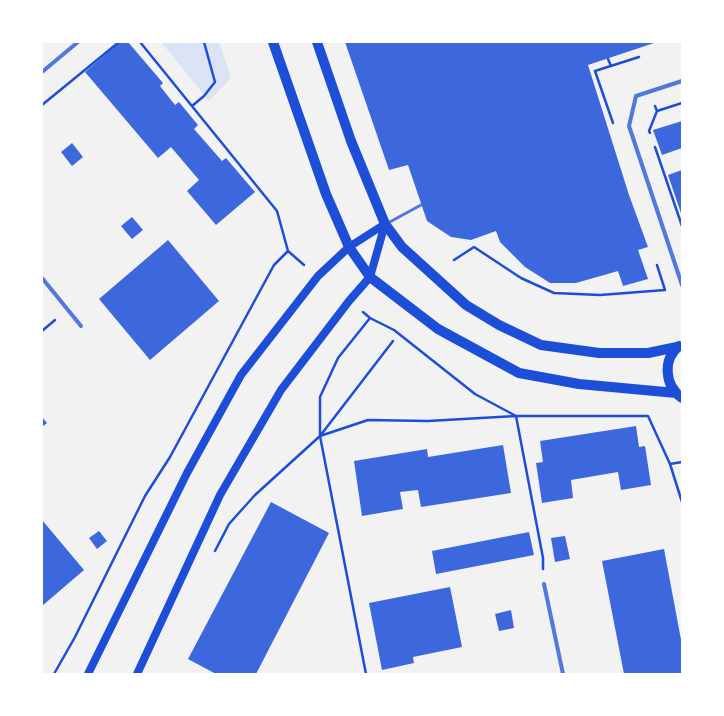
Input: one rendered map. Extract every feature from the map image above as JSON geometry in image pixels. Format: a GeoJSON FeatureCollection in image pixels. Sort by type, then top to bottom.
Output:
{"type":"FeatureCollection","features":[{"type":"Feature","properties":{"kind":"main road"},"geometry":{"type":"LineString","coordinates":[[273,42],[326,194],[349,247],[370,277],[438,329],[519,373],[579,384],[679,395]]}},
{"type":"Feature","properties":{"kind":"main road"},"geometry":{"type":"LineString","coordinates":[[317,42],[351,141],[385,224],[402,247],[466,305],[499,325],[541,344],[599,353],[648,353],[679,346]]}},
{"type":"Feature","properties":{"kind":"main road"},"geometry":{"type":"LineString","coordinates":[[88,674],[187,473],[241,375],[318,276],[349,247],[385,224]]}},
{"type":"Feature","properties":{"kind":"main road"},"geometry":{"type":"LineString","coordinates":[[137,674],[220,495],[280,390],[349,301],[370,277],[385,224]]}},
{"type":"Feature","properties":{"kind":"main road"},"geometry":{"type":"LineString","coordinates":[[679,346],[670,358],[667,370],[669,383],[679,395]]}},
{"type":"Feature","properties":{"kind":"street"},"geometry":{"type":"LineString","coordinates":[[42,72],[78,42]]}},
{"type":"Feature","properties":{"kind":"street"},"geometry":{"type":"LineString","coordinates":[[682,81],[636,96],[629,126],[682,285]]}},
{"type":"Feature","properties":{"kind":"street"},"geometry":{"type":"LineString","coordinates":[[42,278],[81,326]]}},
{"type":"Feature","properties":{"kind":"street"},"geometry":{"type":"LineString","coordinates":[[544,584],[563,674]]}},
{"type":"Feature","properties":{"kind":"lane"},"geometry":{"type":"LineString","coordinates":[[385,224],[421,205]]}},
{"type":"Feature","properties":{"kind":"path"},"geometry":{"type":"LineString","coordinates":[[42,105],[119,42]]}},
{"type":"Feature","properties":{"kind":"path"},"geometry":{"type":"LineString","coordinates":[[54,674],[75,636],[146,496],[170,457],[274,265],[288,252],[277,211],[140,42]]}},
{"type":"Feature","properties":{"kind":"path"},"geometry":{"type":"LineString","coordinates":[[192,106],[204,96],[215,82],[204,42]]}},
{"type":"Feature","properties":{"kind":"path"},"geometry":{"type":"LineString","coordinates":[[608,59],[611,66]]}},
{"type":"Feature","properties":{"kind":"path"},"geometry":{"type":"LineString","coordinates":[[649,91],[657,111],[649,131],[651,138]]}},
{"type":"Feature","properties":{"kind":"path"},"geometry":{"type":"LineString","coordinates":[[657,111],[682,103]]}},
{"type":"Feature","properties":{"kind":"path"},"geometry":{"type":"LineString","coordinates":[[654,146],[682,226]]}},
{"type":"Feature","properties":{"kind":"path"},"geometry":{"type":"LineString","coordinates":[[454,260],[474,248],[521,278],[554,293],[600,295],[670,290]]}},
{"type":"Feature","properties":{"kind":"path"},"geometry":{"type":"LineString","coordinates":[[366,674],[320,436],[320,397],[338,358],[370,318]]}},
{"type":"Feature","properties":{"kind":"path"},"geometry":{"type":"LineString","coordinates":[[42,331],[55,320]]}},
{"type":"Feature","properties":{"kind":"path"},"geometry":{"type":"LineString","coordinates":[[215,552],[229,524],[244,506],[320,436],[393,341]]}},
{"type":"Feature","properties":{"kind":"path"},"geometry":{"type":"LineString","coordinates":[[320,436],[368,420],[428,421],[516,416],[543,558],[544,584]]}},
{"type":"Feature","properties":{"kind":"path"},"geometry":{"type":"LineString","coordinates":[[670,464],[682,502]]}},
{"type":"Feature","properties":{"kind":"shaded area"},"geometry":{"type":"Polygon","coordinates":[[[161,42],[219,42],[231,78],[209,101],[161,42]]]}},
{"type":"Feature","properties":{"kind":"building"},"geometry":{"type":"Polygon","coordinates":[[[120,42],[128,42],[163,83],[160,86],[175,105],[179,102],[198,125],[194,129],[222,161],[226,158],[255,192],[216,225],[187,191],[199,180],[171,147],[158,158],[85,72],[120,42]]]}},
{"type":"Feature","properties":{"kind":"building"},"geometry":{"type":"Polygon","coordinates":[[[345,42],[657,42],[588,65],[629,195],[648,247],[638,250],[648,279],[623,286],[618,271],[576,283],[550,283],[525,267],[500,242],[496,231],[471,240],[451,237],[427,221],[408,165],[389,170],[345,42]]]}},
{"type":"Feature","properties":{"kind":"building"},"geometry":{"type":"Polygon","coordinates":[[[682,121],[682,148],[662,155],[653,130],[682,121]]]}},
{"type":"Feature","properties":{"kind":"building"},"geometry":{"type":"Polygon","coordinates":[[[72,143],[83,157],[72,166],[61,152],[72,143]]]}},
{"type":"Feature","properties":{"kind":"building"},"geometry":{"type":"Polygon","coordinates":[[[682,170],[682,216],[668,175],[682,170]]]}},
{"type":"Feature","properties":{"kind":"building"},"geometry":{"type":"Polygon","coordinates":[[[132,217],[143,230],[132,239],[121,226],[132,217]]]}},
{"type":"Feature","properties":{"kind":"building"},"geometry":{"type":"Polygon","coordinates":[[[168,240],[219,301],[150,360],[99,299],[168,240]]]}},
{"type":"Feature","properties":{"kind":"building"},"geometry":{"type":"Polygon","coordinates":[[[42,417],[47,423],[42,427],[42,417]]]}},
{"type":"Feature","properties":{"kind":"building"},"geometry":{"type":"Polygon","coordinates":[[[636,426],[639,447],[645,446],[651,485],[621,490],[618,472],[571,480],[573,498],[542,503],[536,463],[543,462],[540,441],[636,426]]]}},
{"type":"Feature","properties":{"kind":"building"},"geometry":{"type":"Polygon","coordinates":[[[503,445],[511,493],[421,507],[418,490],[400,492],[403,509],[362,516],[354,461],[427,449],[428,457],[503,445]]]}},
{"type":"Feature","properties":{"kind":"building"},"geometry":{"type":"Polygon","coordinates":[[[271,502],[329,533],[256,674],[216,674],[188,659],[271,502]]]}},
{"type":"Feature","properties":{"kind":"building"},"geometry":{"type":"Polygon","coordinates":[[[42,520],[84,570],[42,606],[42,520]]]}},
{"type":"Feature","properties":{"kind":"building"},"geometry":{"type":"Polygon","coordinates":[[[99,531],[107,541],[97,549],[89,538],[99,531]]]}},
{"type":"Feature","properties":{"kind":"building"},"geometry":{"type":"Polygon","coordinates":[[[529,532],[534,555],[436,574],[432,551],[529,532]]]}},
{"type":"Feature","properties":{"kind":"building"},"geometry":{"type":"Polygon","coordinates":[[[565,536],[570,559],[555,562],[551,538],[565,536]]]}},
{"type":"Feature","properties":{"kind":"building"},"geometry":{"type":"Polygon","coordinates":[[[664,549],[682,645],[682,674],[624,674],[602,561],[664,549]]]}},
{"type":"Feature","properties":{"kind":"building"},"geometry":{"type":"Polygon","coordinates":[[[450,587],[462,647],[413,657],[414,663],[382,670],[369,603],[450,587]]]}},
{"type":"Feature","properties":{"kind":"building"},"geometry":{"type":"Polygon","coordinates":[[[511,610],[514,628],[499,631],[495,614],[511,610]]]}}]}
